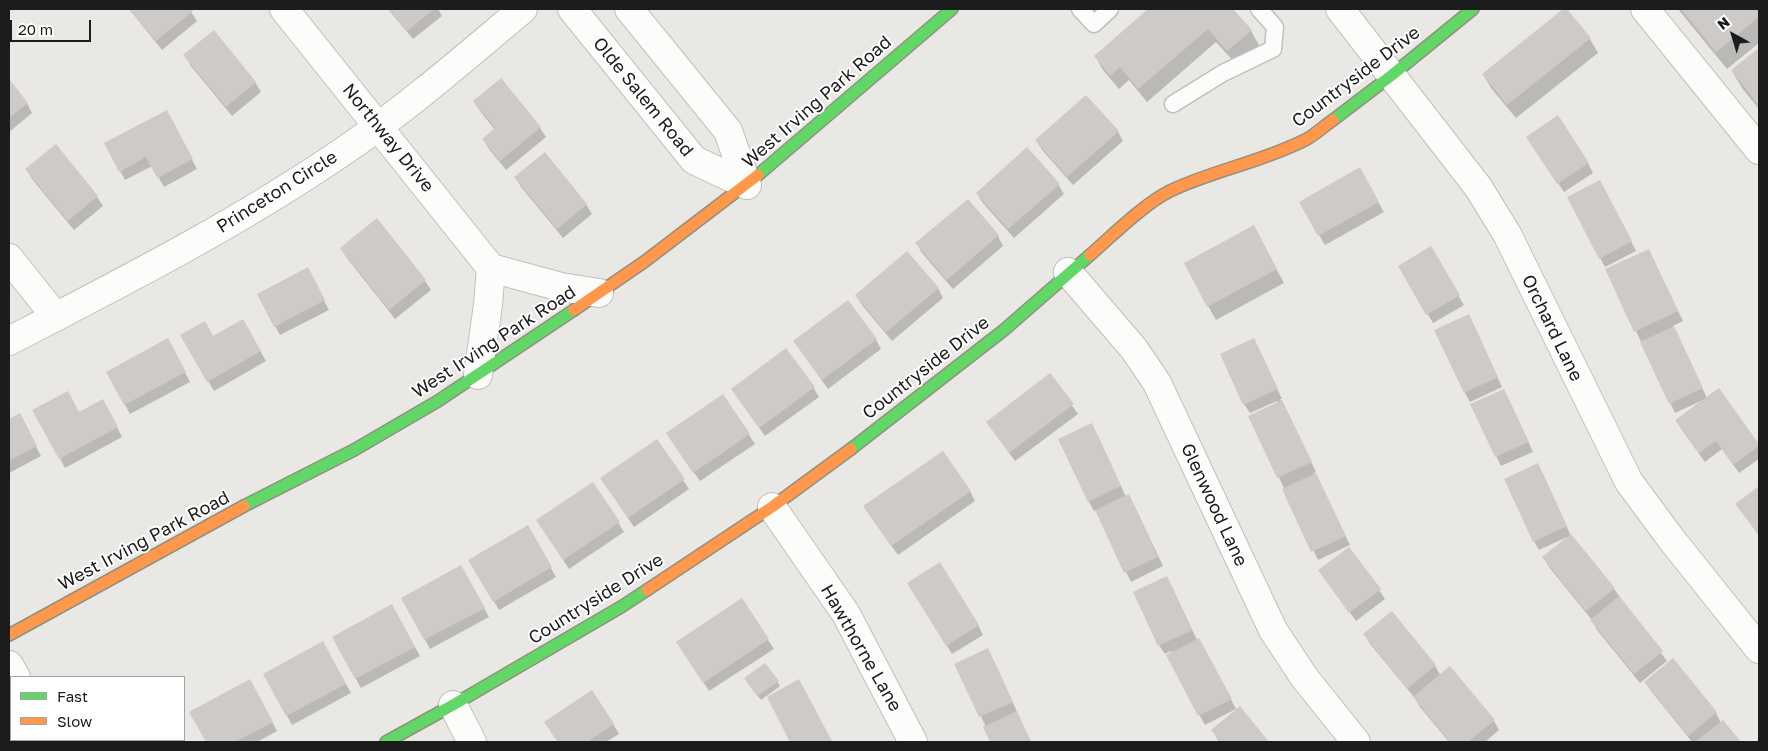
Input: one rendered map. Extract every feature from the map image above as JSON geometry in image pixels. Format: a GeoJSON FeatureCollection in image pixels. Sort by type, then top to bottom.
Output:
{"type":"FeatureCollection","features":[{"type":"Feature","properties":{"kind":"street","name":"Northway Drive"},"geometry":{"type":"LineString","coordinates":[[284,9],[491,268]]}},
{"type":"Feature","properties":{"kind":"street","name":"Princeton Circle"},"geometry":{"type":"LineString","coordinates":[[9,341],[233,222],[352,146],[523,9]]}},
{"type":"Feature","properties":{"kind":"street","name":"Olde Salem Road"},"geometry":{"type":"LineString","coordinates":[[572,9],[694,160],[748,185]]}},
{"type":"Feature","properties":{"kind":"street"},"geometry":{"type":"LineString","coordinates":[[629,9],[728,131],[748,185]]}},
{"type":"Feature","properties":{"kind":"street","name":"West Irving Park Road"},"geometry":{"type":"LineString","coordinates":[[9,635],[204,527],[354,450],[438,401],[478,375],[644,262],[748,185],[952,9]]}},
{"type":"Feature","properties":{"kind":"street","name":"Orchard Lane"},"geometry":{"type":"LineString","coordinates":[[1340,9],[1478,186],[1502,226],[1629,482],[1672,540],[1759,649]]}},
{"type":"Feature","properties":{"kind":"street","name":"Countryside Drive"},"geometry":{"type":"LineString","coordinates":[[386,742],[621,607],[772,507],[857,445],[1004,330],[1068,272],[1137,214],[1168,192],[1205,176],[1259,160],[1307,139],[1392,75],[1473,9]]}},
{"type":"Feature","properties":{"kind":"street"},"geometry":{"type":"LineString","coordinates":[[1645,9],[1759,150]]}},
{"type":"Feature","properties":{"kind":"street"},"geometry":{"type":"LineString","coordinates":[[9,258],[56,317]]}},
{"type":"Feature","properties":{"kind":"street"},"geometry":{"type":"LineString","coordinates":[[478,375],[491,268],[561,287],[599,293]]}},
{"type":"Feature","properties":{"kind":"street","name":"Glenwood Lane"},"geometry":{"type":"LineString","coordinates":[[1068,272],[1134,349],[1157,383],[1273,630],[1304,677],[1356,742]]}},
{"type":"Feature","properties":{"kind":"street","name":"Hawthorne Lane"},"geometry":{"type":"LineString","coordinates":[[772,507],[846,614],[913,742]]}},
{"type":"Feature","properties":{"kind":"street"},"geometry":{"type":"LineString","coordinates":[[9,665],[15,676]]}},
{"type":"Feature","properties":{"kind":"street"},"geometry":{"type":"LineString","coordinates":[[453,705],[472,742]]}},
{"type":"Feature","properties":{"kind":"lane"},"geometry":{"type":"LineString","coordinates":[[1080,9],[1094,24],[1110,9]]}},
{"type":"Feature","properties":{"kind":"lane"},"geometry":{"type":"LineString","coordinates":[[1173,104],[1223,73],[1273,49],[1275,27],[1266,11]]}},
{"type":"Feature","properties":{"kind":"building"},"geometry":{"type":"Polygon","coordinates":[[[129,9],[191,9],[193,11],[156,41],[129,9]]]}},
{"type":"Feature","properties":{"kind":"building"},"geometry":{"type":"Polygon","coordinates":[[[389,9],[434,9],[407,31],[389,9]]]}},
{"type":"Feature","properties":{"kind":"building"},"geometry":{"type":"Polygon","coordinates":[[[1148,9],[1233,9],[1252,30],[1227,51],[1208,29],[1138,89],[1120,67],[1110,76],[1094,56],[1148,9]]]}},
{"type":"Feature","properties":{"kind":"building"},"geometry":{"type":"Polygon","coordinates":[[[1563,9],[1567,9],[1591,38],[1507,105],[1482,74],[1563,9]]]}},
{"type":"Feature","properties":{"kind":"building"},"geometry":{"type":"Polygon","coordinates":[[[1681,9],[1759,9],[1759,17],[1716,52],[1681,9]]]}},
{"type":"Feature","properties":{"kind":"building"},"geometry":{"type":"Polygon","coordinates":[[[214,30],[256,82],[226,107],[183,55],[214,30]]]}},
{"type":"Feature","properties":{"kind":"building"},"geometry":{"type":"Polygon","coordinates":[[[1759,48],[1759,106],[1731,70],[1759,48]]]}},
{"type":"Feature","properties":{"kind":"building"},"geometry":{"type":"Polygon","coordinates":[[[501,78],[541,127],[500,161],[482,139],[495,128],[473,101],[501,78]]]}},
{"type":"Feature","properties":{"kind":"building"},"geometry":{"type":"Polygon","coordinates":[[[9,79],[28,103],[9,118],[9,79]]]}},
{"type":"Feature","properties":{"kind":"building"},"geometry":{"type":"Polygon","coordinates":[[[1086,95],[1119,131],[1067,177],[1035,140],[1086,95]]]}},
{"type":"Feature","properties":{"kind":"building"},"geometry":{"type":"Polygon","coordinates":[[[167,110],[193,159],[157,178],[146,157],[119,172],[104,143],[167,110]]]}},
{"type":"Feature","properties":{"kind":"building"},"geometry":{"type":"Polygon","coordinates":[[[1558,115],[1589,163],[1557,184],[1526,137],[1558,115]]]}},
{"type":"Feature","properties":{"kind":"building"},"geometry":{"type":"Polygon","coordinates":[[[56,144],[98,196],[68,221],[25,169],[56,144]]]}},
{"type":"Feature","properties":{"kind":"building"},"geometry":{"type":"Polygon","coordinates":[[[1027,147],[1060,184],[1008,229],[976,193],[1027,147]]]}},
{"type":"Feature","properties":{"kind":"building"},"geometry":{"type":"Polygon","coordinates":[[[545,152],[587,204],[557,229],[514,177],[545,152]]]}},
{"type":"Feature","properties":{"kind":"building"},"geometry":{"type":"Polygon","coordinates":[[[1360,167],[1379,202],[1318,236],[1299,202],[1360,167]]]}},
{"type":"Feature","properties":{"kind":"building"},"geometry":{"type":"Polygon","coordinates":[[[1600,180],[1632,241],[1599,259],[1567,197],[1600,180]]]}},
{"type":"Feature","properties":{"kind":"building"},"geometry":{"type":"Polygon","coordinates":[[[968,199],[999,235],[947,280],[915,243],[968,199]]]}},
{"type":"Feature","properties":{"kind":"building"},"geometry":{"type":"Polygon","coordinates":[[[377,218],[426,280],[389,310],[340,248],[377,218]]]}},
{"type":"Feature","properties":{"kind":"building"},"geometry":{"type":"Polygon","coordinates":[[[1254,225],[1277,269],[1207,307],[1184,263],[1254,225]]]}},
{"type":"Feature","properties":{"kind":"building"},"geometry":{"type":"Polygon","coordinates":[[[1431,246],[1460,295],[1426,315],[1398,266],[1431,246]]]}},
{"type":"Feature","properties":{"kind":"building"},"geometry":{"type":"Polygon","coordinates":[[[1649,249],[1678,311],[1634,332],[1605,269],[1649,249]]]}},
{"type":"Feature","properties":{"kind":"building"},"geometry":{"type":"Polygon","coordinates":[[[907,251],[939,288],[886,332],[855,295],[907,251]]]}},
{"type":"Feature","properties":{"kind":"building"},"geometry":{"type":"Polygon","coordinates":[[[308,267],[325,300],[274,327],[257,294],[308,267]]]}},
{"type":"Feature","properties":{"kind":"building"},"geometry":{"type":"Polygon","coordinates":[[[848,300],[877,339],[822,380],[793,341],[848,300]]]}},
{"type":"Feature","properties":{"kind":"building"},"geometry":{"type":"Polygon","coordinates":[[[1469,314],[1498,377],[1464,393],[1434,330],[1469,314]]]}},
{"type":"Feature","properties":{"kind":"building"},"geometry":{"type":"Polygon","coordinates":[[[243,319],[261,351],[207,382],[180,335],[205,321],[213,336],[243,319]]]}},
{"type":"Feature","properties":{"kind":"building"},"geometry":{"type":"Polygon","coordinates":[[[1674,326],[1703,388],[1669,404],[1640,342],[1674,326]]]}},
{"type":"Feature","properties":{"kind":"building"},"geometry":{"type":"Polygon","coordinates":[[[168,338],[186,372],[124,405],[106,372],[168,338]]]}},
{"type":"Feature","properties":{"kind":"building"},"geometry":{"type":"Polygon","coordinates":[[[1254,338],[1278,389],[1243,405],[1220,354],[1254,338]]]}},
{"type":"Feature","properties":{"kind":"building"},"geometry":{"type":"Polygon","coordinates":[[[786,348],[815,387],[759,428],[731,389],[786,348]]]}},
{"type":"Feature","properties":{"kind":"building"},"geometry":{"type":"Polygon","coordinates":[[[1050,373],[1074,404],[1009,453],[986,422],[1050,373]]]}},
{"type":"Feature","properties":{"kind":"building"},"geometry":{"type":"Polygon","coordinates":[[[1719,388],[1759,444],[1759,446],[1733,465],[1716,441],[1699,453],[1675,420],[1719,388]]]}},
{"type":"Feature","properties":{"kind":"building"},"geometry":{"type":"Polygon","coordinates":[[[1504,389],[1529,442],[1495,457],[1470,404],[1504,389]]]}},
{"type":"Feature","properties":{"kind":"building"},"geometry":{"type":"Polygon","coordinates":[[[68,391],[79,412],[103,399],[118,427],[59,459],[32,410],[68,391]]]}},
{"type":"Feature","properties":{"kind":"building"},"geometry":{"type":"Polygon","coordinates":[[[723,394],[750,434],[693,473],[666,433],[723,394]]]}},
{"type":"Feature","properties":{"kind":"building"},"geometry":{"type":"Polygon","coordinates":[[[1282,400],[1312,462],[1277,478],[1248,416],[1282,400]]]}},
{"type":"Feature","properties":{"kind":"building"},"geometry":{"type":"Polygon","coordinates":[[[20,413],[37,446],[9,461],[9,419],[20,413]]]}},
{"type":"Feature","properties":{"kind":"building"},"geometry":{"type":"Polygon","coordinates":[[[1092,423],[1121,486],[1088,502],[1058,439],[1092,423]]]}},
{"type":"Feature","properties":{"kind":"building"},"geometry":{"type":"Polygon","coordinates":[[[657,439],[685,479],[628,518],[600,478],[657,439]]]}},
{"type":"Feature","properties":{"kind":"building"},"geometry":{"type":"Polygon","coordinates":[[[943,451],[971,491],[891,546],[863,506],[943,451]]]}},
{"type":"Feature","properties":{"kind":"building"},"geometry":{"type":"Polygon","coordinates":[[[1538,463],[1567,526],[1533,542],[1504,479],[1538,463]]]}},
{"type":"Feature","properties":{"kind":"building"},"geometry":{"type":"Polygon","coordinates":[[[1316,473],[1346,536],[1311,552],[1282,489],[1316,473]]]}},
{"type":"Feature","properties":{"kind":"building"},"geometry":{"type":"Polygon","coordinates":[[[593,482],[620,522],[563,560],[536,520],[593,482]]]}},
{"type":"Feature","properties":{"kind":"building"},"geometry":{"type":"Polygon","coordinates":[[[1759,486],[1759,535],[1735,504],[1759,486]]]}},
{"type":"Feature","properties":{"kind":"building"},"geometry":{"type":"Polygon","coordinates":[[[1129,494],[1158,557],[1124,573],[1095,510],[1129,494]]]}},
{"type":"Feature","properties":{"kind":"building"},"geometry":{"type":"Polygon","coordinates":[[[528,525],[552,567],[493,602],[468,560],[528,525]]]}},
{"type":"Feature","properties":{"kind":"building"},"geometry":{"type":"Polygon","coordinates":[[[1571,534],[1615,588],[1586,611],[1542,557],[1571,534]]]}},
{"type":"Feature","properties":{"kind":"building"},"geometry":{"type":"Polygon","coordinates":[[[1349,547],[1381,589],[1349,613],[1318,570],[1349,547]]]}},
{"type":"Feature","properties":{"kind":"building"},"geometry":{"type":"Polygon","coordinates":[[[940,562],[979,625],[946,646],[907,583],[940,562]]]}},
{"type":"Feature","properties":{"kind":"building"},"geometry":{"type":"Polygon","coordinates":[[[461,565],[485,608],[424,640],[401,598],[461,565]]]}},
{"type":"Feature","properties":{"kind":"building"},"geometry":{"type":"Polygon","coordinates":[[[1167,576],[1192,630],[1158,646],[1133,592],[1167,576]]]}},
{"type":"Feature","properties":{"kind":"building"},"geometry":{"type":"Polygon","coordinates":[[[1619,596],[1663,651],[1634,674],[1590,620],[1619,596]]]}},
{"type":"Feature","properties":{"kind":"building"},"geometry":{"type":"Polygon","coordinates":[[[742,598],[769,639],[703,683],[676,642],[742,598]]]}},
{"type":"Feature","properties":{"kind":"building"},"geometry":{"type":"Polygon","coordinates":[[[392,604],[415,647],[355,679],[332,637],[392,604]]]}},
{"type":"Feature","properties":{"kind":"building"},"geometry":{"type":"Polygon","coordinates":[[[1392,611],[1436,665],[1407,689],[1363,634],[1392,611]]]}},
{"type":"Feature","properties":{"kind":"building"},"geometry":{"type":"Polygon","coordinates":[[[1199,638],[1232,699],[1198,716],[1166,655],[1199,638]]]}},
{"type":"Feature","properties":{"kind":"building"},"geometry":{"type":"Polygon","coordinates":[[[323,641],[346,684],[286,716],[263,674],[323,641]]]}},
{"type":"Feature","properties":{"kind":"building"},"geometry":{"type":"Polygon","coordinates":[[[988,648],[1013,702],[979,717],[954,664],[988,648]]]}},
{"type":"Feature","properties":{"kind":"building"},"geometry":{"type":"Polygon","coordinates":[[[1673,658],[1717,712],[1688,736],[1644,682],[1673,658]]]}},
{"type":"Feature","properties":{"kind":"building"},"geometry":{"type":"Polygon","coordinates":[[[765,663],[779,681],[757,696],[744,678],[765,663]]]}},
{"type":"Feature","properties":{"kind":"building"},"geometry":{"type":"Polygon","coordinates":[[[1450,666],[1495,720],[1468,742],[1450,742],[1413,697],[1450,666]]]}},
{"type":"Feature","properties":{"kind":"building"},"geometry":{"type":"Polygon","coordinates":[[[250,679],[273,722],[235,742],[206,742],[189,712],[250,679]]]}},
{"type":"Feature","properties":{"kind":"building"},"geometry":{"type":"Polygon","coordinates":[[[799,679],[832,741],[790,742],[767,697],[799,679]]]}},
{"type":"Feature","properties":{"kind":"building"},"geometry":{"type":"Polygon","coordinates":[[[592,690],[614,724],[587,742],[558,742],[544,722],[592,690]]]}},
{"type":"Feature","properties":{"kind":"building"},"geometry":{"type":"Polygon","coordinates":[[[1240,706],[1269,742],[1221,742],[1211,730],[1240,706]]]}},
{"type":"Feature","properties":{"kind":"building"},"geometry":{"type":"Polygon","coordinates":[[[1017,711],[1031,742],[990,742],[983,727],[1017,711]]]}},
{"type":"Feature","properties":{"kind":"building"},"geometry":{"type":"Polygon","coordinates":[[[1723,720],[1741,742],[1695,742],[1723,720]]]}},
{"type":"Feature","properties":{"kind":"building"},"geometry":{"type":"Polygon","coordinates":[[[120,741],[176,742],[121,742],[120,741]]]}},
{"type":"Feature","properties":{"kind":"traffic: fast"},"geometry":{"type":"LineString","coordinates":[[758,175],[952,9]]}},
{"type":"Feature","properties":{"kind":"traffic: fast"},"geometry":{"type":"LineString","coordinates":[[1333,120],[1473,9]]}},
{"type":"Feature","properties":{"kind":"traffic: fast"},"geometry":{"type":"LineString","coordinates":[[851,449],[1004,330],[1090,255]]}},
{"type":"Feature","properties":{"kind":"traffic: fast"},"geometry":{"type":"LineString","coordinates":[[244,506],[354,450],[438,401],[574,310]]}},
{"type":"Feature","properties":{"kind":"traffic: fast"},"geometry":{"type":"LineString","coordinates":[[386,742],[453,705],[647,590]]}},
{"type":"Feature","properties":{"kind":"traffic: slow"},"geometry":{"type":"LineString","coordinates":[[1090,255],[1139,212],[1170,191],[1204,177],[1289,148],[1309,138],[1333,120]]}},
{"type":"Feature","properties":{"kind":"traffic: slow"},"geometry":{"type":"LineString","coordinates":[[574,310],[644,262],[758,175]]}},
{"type":"Feature","properties":{"kind":"traffic: slow"},"geometry":{"type":"LineString","coordinates":[[647,590],[772,507],[851,449]]}},
{"type":"Feature","properties":{"kind":"traffic: slow"},"geometry":{"type":"LineString","coordinates":[[9,635],[244,506]]}}]}
